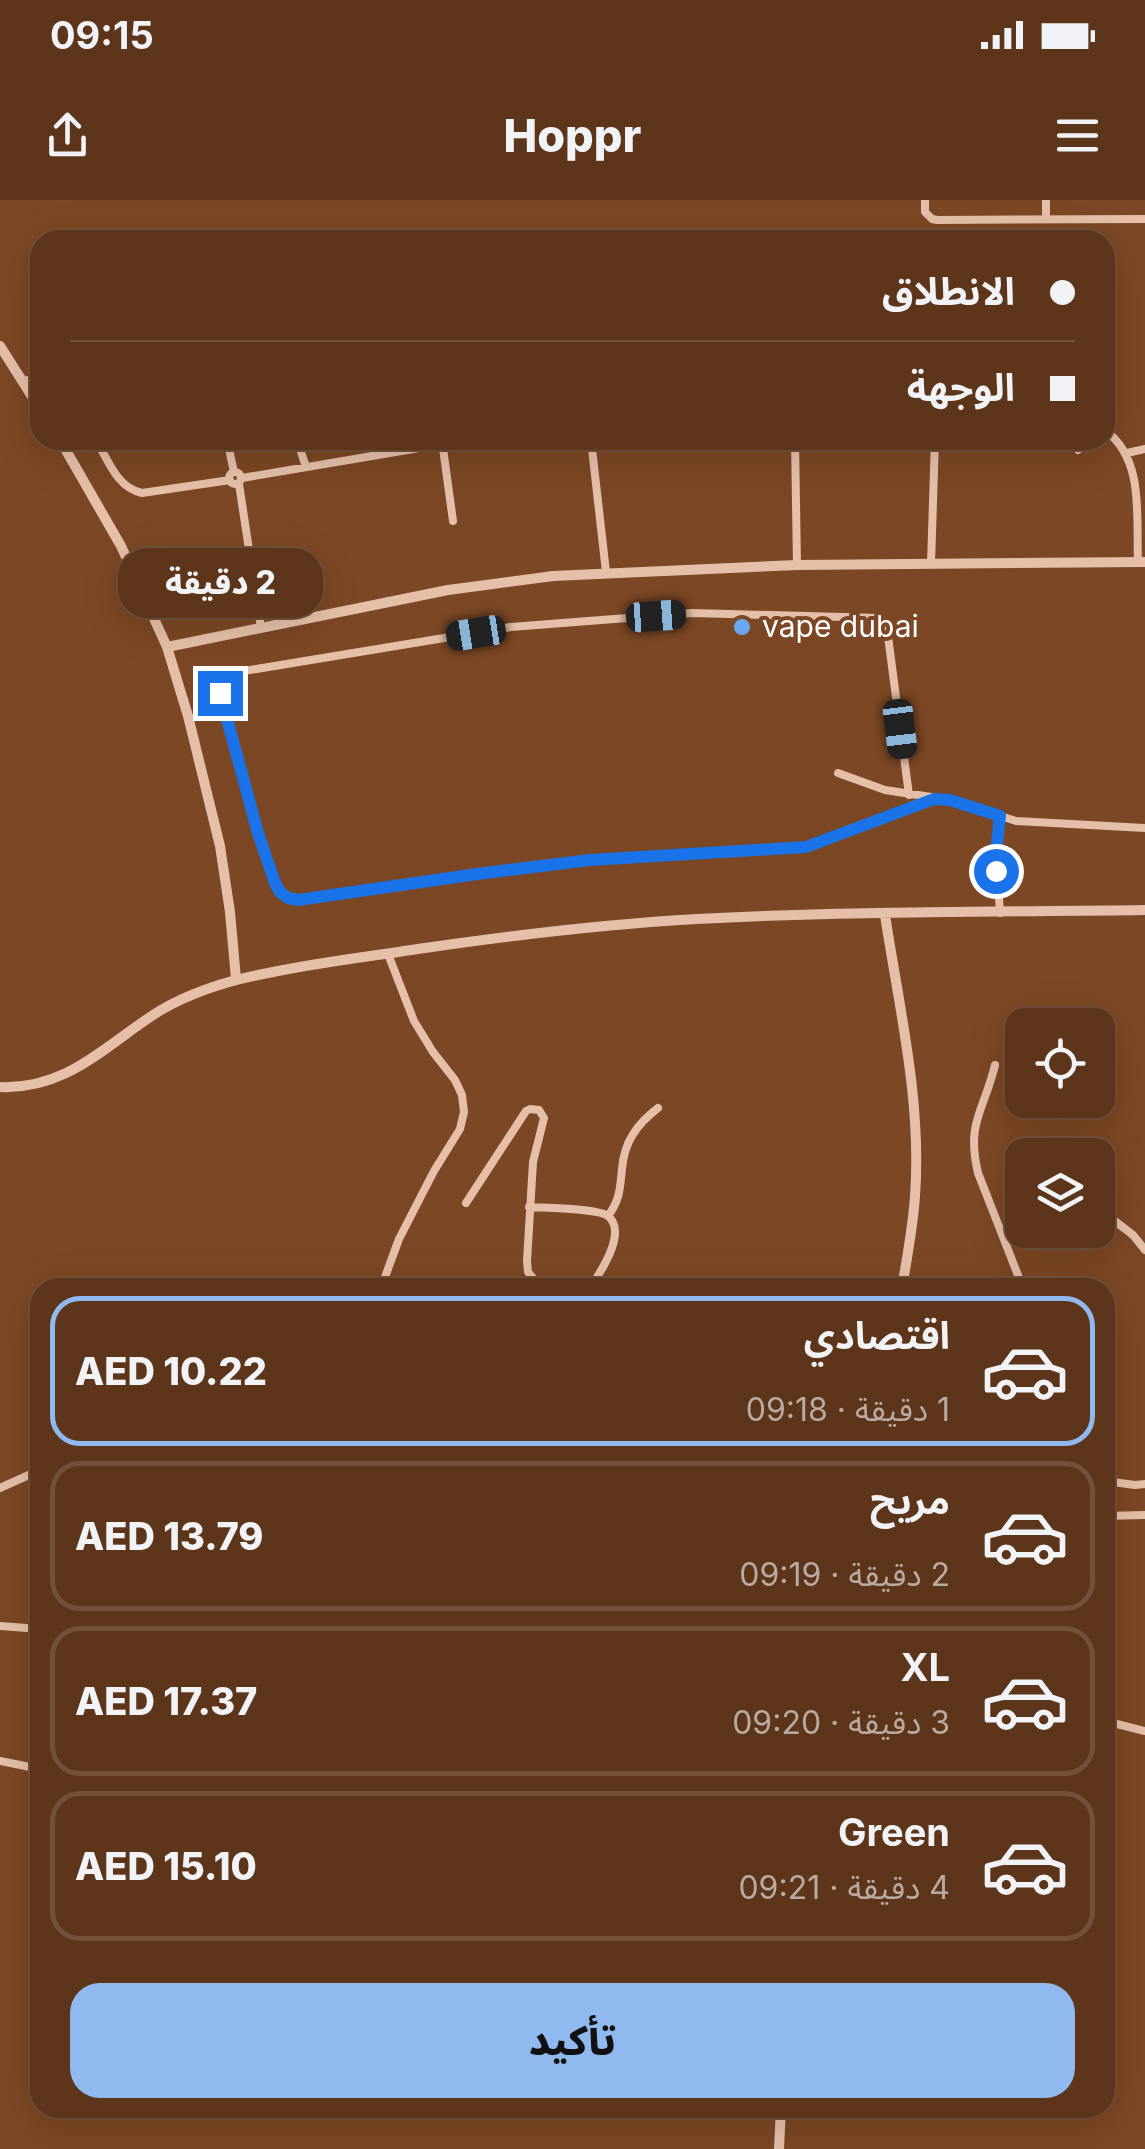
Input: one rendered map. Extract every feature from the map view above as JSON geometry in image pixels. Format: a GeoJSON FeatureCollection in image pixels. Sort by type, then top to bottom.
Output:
{"type":"FeatureCollection","features":[{"type":"Feature","properties":{"kind":"street"},"geometry":{"type":"LineString","coordinates":[[0,346],[30,392]]}},
{"type":"Feature","properties":{"kind":"street"},"geometry":{"type":"LineString","coordinates":[[66,450],[121,546],[166,646],[220,846],[236,979]]}},
{"type":"Feature","properties":{"kind":"street"},"geometry":{"type":"LineString","coordinates":[[166,646],[448,590],[606,572],[1142,562]]}},
{"type":"Feature","properties":{"kind":"street"},"geometry":{"type":"LineString","coordinates":[[0,1086],[42,1082],[74,1071],[164,1008],[199,991],[236,979],[388,954],[614,925],[790,915],[1145,910]]}},
{"type":"Feature","properties":{"kind":"street"},"geometry":{"type":"LineString","coordinates":[[885,914],[916,1137],[916,1197],[904,1278]]}},
{"type":"Feature","properties":{"kind":"street"},"geometry":{"type":"LineString","coordinates":[[779,2149],[781,2118]]}},
{"type":"Feature","properties":{"kind":"lane"},"geometry":{"type":"LineString","coordinates":[[925,200],[925,212],[932,219],[1145,219]]}},
{"type":"Feature","properties":{"kind":"lane"},"geometry":{"type":"LineString","coordinates":[[1046,200],[1046,220]]}},
{"type":"Feature","properties":{"kind":"lane"},"geometry":{"type":"LineString","coordinates":[[23,381],[30,380]]}},
{"type":"Feature","properties":{"kind":"lane"},"geometry":{"type":"LineString","coordinates":[[1115,438],[1127,453],[1134,472],[1142,562]]}},
{"type":"Feature","properties":{"kind":"lane"},"geometry":{"type":"LineString","coordinates":[[1127,453],[1145,449]]}},
{"type":"Feature","properties":{"kind":"lane"},"geometry":{"type":"LineString","coordinates":[[102,450],[119,478],[132,491],[142,493],[398,450]]}},
{"type":"Feature","properties":{"kind":"lane"},"geometry":{"type":"LineString","coordinates":[[229,450],[261,628]]}},
{"type":"Feature","properties":{"kind":"lane"},"geometry":{"type":"LineString","coordinates":[[300,450],[306,467]]}},
{"type":"Feature","properties":{"kind":"lane"},"geometry":{"type":"LineString","coordinates":[[443,450],[453,520]]}},
{"type":"Feature","properties":{"kind":"lane"},"geometry":{"type":"LineString","coordinates":[[592,450],[606,572]]}},
{"type":"Feature","properties":{"kind":"lane"},"geometry":{"type":"LineString","coordinates":[[795,450],[796,566]]}},
{"type":"Feature","properties":{"kind":"lane"},"geometry":{"type":"LineString","coordinates":[[930,564],[935,450]]}},
{"type":"Feature","properties":{"kind":"lane"},"geometry":{"type":"LineString","coordinates":[[909,795],[887,629],[878,618],[692,613],[511,627],[232,673],[222,678],[218,688],[275,883],[288,898],[298,900],[590,860],[806,847],[934,799]]}},
{"type":"Feature","properties":{"kind":"lane"},"geometry":{"type":"LineString","coordinates":[[838,773],[873,786],[950,800],[1035,824],[1145,828]]}},
{"type":"Feature","properties":{"kind":"lane"},"geometry":{"type":"LineString","coordinates":[[1000,816],[996,853],[1000,912]]}},
{"type":"Feature","properties":{"kind":"lane"},"geometry":{"type":"LineString","coordinates":[[385,1278],[434,1171],[460,1129],[464,1112],[455,1080],[414,1021],[388,954]]}},
{"type":"Feature","properties":{"kind":"lane"},"geometry":{"type":"LineString","coordinates":[[995,1064],[976,1117],[974,1154],[1018,1278]]}},
{"type":"Feature","properties":{"kind":"lane"},"geometry":{"type":"LineString","coordinates":[[466,1203],[526,1111],[535,1108],[543,1114],[529,1207],[528,1272],[533,1278]]}},
{"type":"Feature","properties":{"kind":"lane"},"geometry":{"type":"LineString","coordinates":[[608,1216],[620,1197],[625,1150],[632,1133],[658,1108]]}},
{"type":"Feature","properties":{"kind":"lane"},"geometry":{"type":"LineString","coordinates":[[529,1207],[592,1211],[608,1216],[615,1229],[612,1250],[597,1278]]}},
{"type":"Feature","properties":{"kind":"lane"},"geometry":{"type":"LineString","coordinates":[[1115,1222],[1145,1250]]}},
{"type":"Feature","properties":{"kind":"lane"},"geometry":{"type":"LineString","coordinates":[[0,1488],[30,1474]]}},
{"type":"Feature","properties":{"kind":"lane"},"geometry":{"type":"LineString","coordinates":[[1115,1482],[1145,1484]]}},
{"type":"Feature","properties":{"kind":"lane"},"geometry":{"type":"LineString","coordinates":[[1115,1516],[1145,1516]]}},
{"type":"Feature","properties":{"kind":"lane"},"geometry":{"type":"LineString","coordinates":[[0,1626],[30,1629]]}},
{"type":"Feature","properties":{"kind":"lane"},"geometry":{"type":"LineString","coordinates":[[1115,1724],[1145,1731]]}},
{"type":"Feature","properties":{"kind":"lane"},"geometry":{"type":"LineString","coordinates":[[0,1761],[30,1767]]}},
{"type":"Feature","properties":{"kind":"place","name":"vape dubai"},"geometry":{"type":"Point","coordinates":[742,627]}},
{"type":"Feature","properties":{"kind":"route"},"geometry":{"type":"LineString","coordinates":[[220,693],[258,833],[275,883],[288,898],[298,900],[590,860],[806,847],[934,799],[968,804],[1000,816],[996,871]]}}]}
